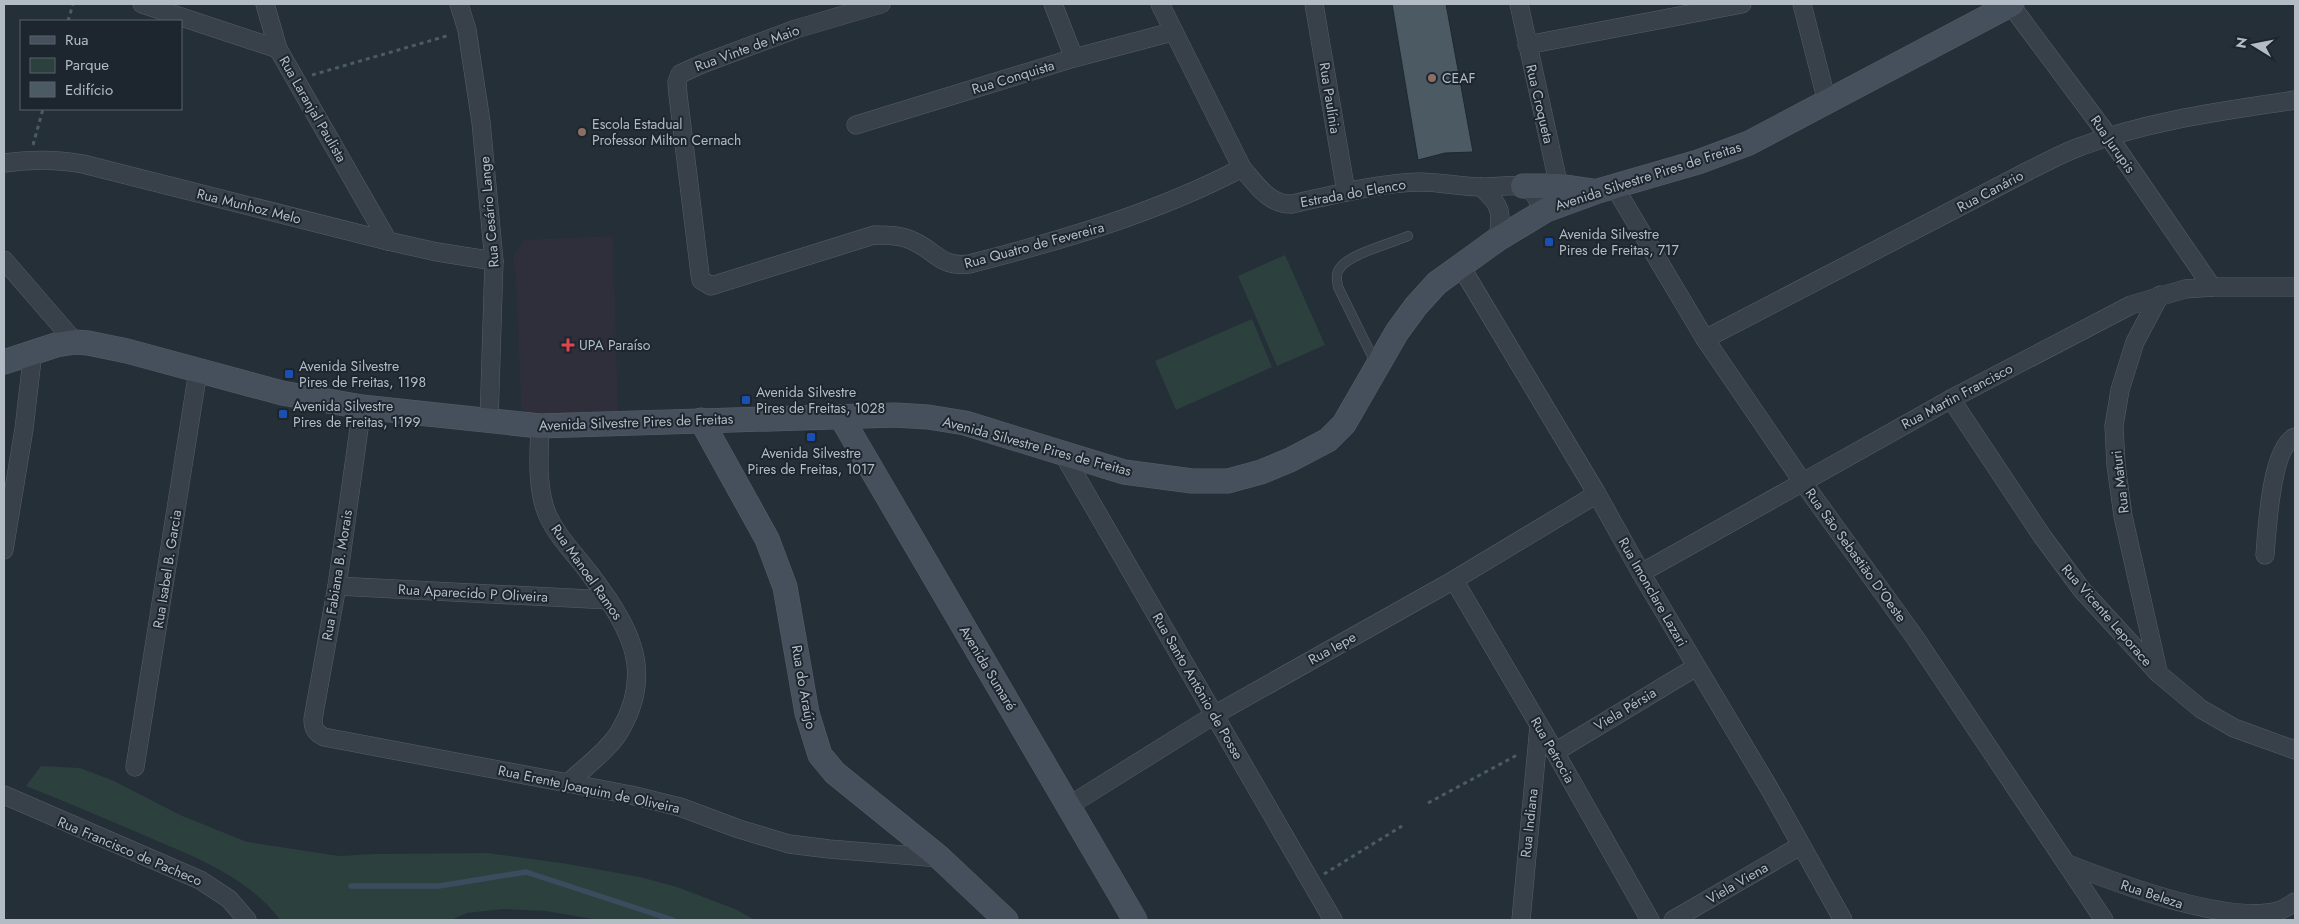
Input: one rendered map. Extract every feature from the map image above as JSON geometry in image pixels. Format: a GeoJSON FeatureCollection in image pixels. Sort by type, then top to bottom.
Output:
{"type":"FeatureCollection","features":[{"type":"Feature","properties":{"kind":"main road","name":"Avenida Silvestre Pires de Freitas"},"geometry":{"type":"LineString","coordinates":[[1606,189],[1698,162],[1749,143],[2011,4]]}},
{"type":"Feature","properties":{"kind":"main road"},"geometry":{"type":"LineString","coordinates":[[1523,186],[1554,201],[1606,189]]}},
{"type":"Feature","properties":{"kind":"main road","name":"Avenida Silvestre Pires de Freitas"},"geometry":{"type":"LineString","coordinates":[[4,362],[33,351],[75,342],[127,351],[282,393],[362,407],[540,426],[616,425],[701,420],[841,416],[895,415],[928,417],[965,423],[1124,472],[1192,482],[1228,481],[1262,472],[1328,440],[1344,424],[1397,332],[1416,306],[1437,283],[1460,265],[1554,201]]}},
{"type":"Feature","properties":{"kind":"main road","name":"Avenida Sumaré"},"geometry":{"type":"LineString","coordinates":[[841,416],[1070,805],[1135,920]]}},
{"type":"Feature","properties":{"kind":"main road","name":"Rua do Araújo"},"geometry":{"type":"LineString","coordinates":[[701,420],[767,539],[785,586],[806,713],[820,755],[835,773],[940,858],[1006,920]]}},
{"type":"Feature","properties":{"kind":"street","name":"Rua Laranjal Paulista"},"geometry":{"type":"LineString","coordinates":[[142,4],[278,49],[388,241]]}},
{"type":"Feature","properties":{"kind":"street"},"geometry":{"type":"LineString","coordinates":[[265,4],[278,49]]}},
{"type":"Feature","properties":{"kind":"street","name":"Rua Cesário Lange"},"geometry":{"type":"LineString","coordinates":[[459,4],[467,30],[481,122],[494,261],[489,422]]}},
{"type":"Feature","properties":{"kind":"street","name":"Rua Vinte de Maio"},"geometry":{"type":"LineString","coordinates":[[710,286],[701,280],[700,274],[678,94],[677,82],[680,74],[702,64],[796,30],[881,4]]}},
{"type":"Feature","properties":{"kind":"street"},"geometry":{"type":"LineString","coordinates":[[1053,4],[1074,58]]}},
{"type":"Feature","properties":{"kind":"street","name":"Estrada do Elenco"},"geometry":{"type":"LineString","coordinates":[[1160,4],[1172,32],[1242,168],[1260,190],[1283,205],[1390,184],[1420,182],[1482,187],[1523,186]]}},
{"type":"Feature","properties":{"kind":"street","name":"Rua Paulínia"},"geometry":{"type":"LineString","coordinates":[[1314,4],[1346,192]]}},
{"type":"Feature","properties":{"kind":"street","name":"Rua Croqueta"},"geometry":{"type":"LineString","coordinates":[[1519,4],[1554,201]]}},
{"type":"Feature","properties":{"kind":"street"},"geometry":{"type":"LineString","coordinates":[[1527,45],[1742,4]]}},
{"type":"Feature","properties":{"kind":"street"},"geometry":{"type":"LineString","coordinates":[[1802,4],[1826,102]]}},
{"type":"Feature","properties":{"kind":"street","name":"Rua Jurupis"},"geometry":{"type":"LineString","coordinates":[[2011,4],[2109,136],[2212,287]]}},
{"type":"Feature","properties":{"kind":"street","name":"Rua Conquista"},"geometry":{"type":"LineString","coordinates":[[856,125],[1074,58],[1172,32]]}},
{"type":"Feature","properties":{"kind":"street","name":"Rua Canário"},"geometry":{"type":"LineString","coordinates":[[1706,340],[2030,170],[2080,146],[2109,136],[2205,114],[2295,100]]}},
{"type":"Feature","properties":{"kind":"street","name":"Rua Munhoz Melo"},"geometry":{"type":"LineString","coordinates":[[4,164],[29,160],[57,159],[83,164],[388,241],[437,252],[494,261]]}},
{"type":"Feature","properties":{"kind":"street","name":"Rua Quatro de Fevereira"},"geometry":{"type":"LineString","coordinates":[[710,286],[874,236],[901,237],[923,246],[948,264],[969,264],[1118,222],[1197,191],[1242,168]]}},
{"type":"Feature","properties":{"kind":"street"},"geometry":{"type":"LineString","coordinates":[[1482,187],[1497,202],[1499,208],[1498,239]]}},
{"type":"Feature","properties":{"kind":"street","name":"Rua São Sebastião D'Oeste"},"geometry":{"type":"LineString","coordinates":[[1606,189],[1802,481],[1914,636],[2104,920]]}},
{"type":"Feature","properties":{"kind":"street"},"geometry":{"type":"LineString","coordinates":[[4,260],[75,342]]}},
{"type":"Feature","properties":{"kind":"street","name":"Rua Imonclare Lazari"},"geometry":{"type":"LineString","coordinates":[[1460,265],[1597,494],[1640,573],[1772,793],[1843,920]]}},
{"type":"Feature","properties":{"kind":"street","name":"Rua Martin Francisco"},"geometry":{"type":"LineString","coordinates":[[1640,573],[1951,399],[2131,305],[2185,289],[2212,287],[2295,287]]}},
{"type":"Feature","properties":{"kind":"street","name":"Rua Maturi"},"geometry":{"type":"LineString","coordinates":[[2158,674],[2123,516],[2116,465],[2114,426],[2120,390],[2135,342],[2160,295]]}},
{"type":"Feature","properties":{"kind":"street"},"geometry":{"type":"LineString","coordinates":[[4,550],[6,526],[24,429],[33,351]]}},
{"type":"Feature","properties":{"kind":"street","name":"Rua Isabel B. Garcia"},"geometry":{"type":"LineString","coordinates":[[135,767],[198,371]]}},
{"type":"Feature","properties":{"kind":"street","name":"Rua Vicente Leporace"},"geometry":{"type":"LineString","coordinates":[[1951,399],[2042,536],[2082,590],[2158,674],[2201,709],[2234,728],[2295,750]]}},
{"type":"Feature","properties":{"kind":"street","name":"Rua Fabiana B. Morais"},"geometry":{"type":"LineString","coordinates":[[324,737],[314,730],[313,719],[337,586],[362,407]]}},
{"type":"Feature","properties":{"kind":"street","name":"Rua Manoel Ramos"},"geometry":{"type":"LineString","coordinates":[[540,426],[539,459],[543,500],[548,516],[558,534],[620,616],[633,647],[637,678],[632,704],[621,731],[568,783]]}},
{"type":"Feature","properties":{"kind":"street"},"geometry":{"type":"LineString","coordinates":[[2265,555],[2270,505],[2280,456],[2286,443],[2295,437]]}},
{"type":"Feature","properties":{"kind":"street","name":"Rua Santo Antônio de Posse"},"geometry":{"type":"LineString","coordinates":[[1062,452],[1334,920]]}},
{"type":"Feature","properties":{"kind":"street","name":"Rua Iepe"},"geometry":{"type":"LineString","coordinates":[[1070,805],[1214,714],[1454,580],[1597,494]]}},
{"type":"Feature","properties":{"kind":"street","name":"Rua Petrocia"},"geometry":{"type":"LineString","coordinates":[[1454,580],[1555,752],[1650,920]]}},
{"type":"Feature","properties":{"kind":"street","name":"Rua Aparecido P Oliveira"},"geometry":{"type":"LineString","coordinates":[[337,586],[609,600]]}},
{"type":"Feature","properties":{"kind":"street","name":"Viela Pérsia"},"geometry":{"type":"LineString","coordinates":[[1555,752],[1696,667]]}},
{"type":"Feature","properties":{"kind":"street","name":"Rua Indiana"},"geometry":{"type":"LineString","coordinates":[[1521,920],[1539,726]]}},
{"type":"Feature","properties":{"kind":"street","name":"Rua Erente Joaquim de Oliveira"},"geometry":{"type":"LineString","coordinates":[[324,737],[631,795],[680,808],[789,844],[940,858]]}},
{"type":"Feature","properties":{"kind":"street","name":"Rua Francisco de Pacheco"},"geometry":{"type":"LineString","coordinates":[[4,795],[200,880],[229,899],[247,920]]}},
{"type":"Feature","properties":{"kind":"street","name":"Viela Viena"},"geometry":{"type":"LineString","coordinates":[[1673,920],[1800,846]]}},
{"type":"Feature","properties":{"kind":"street","name":"Rua Beleza"},"geometry":{"type":"LineString","coordinates":[[2068,864],[2152,896],[2210,911],[2254,915],[2278,911],[2295,902]]}},
{"type":"Feature","properties":{"kind":"lane"},"geometry":{"type":"LineString","coordinates":[[1377,367],[1338,287],[1336,278],[1339,269],[1348,260],[1408,236]]}},
{"type":"Feature","properties":{"kind":"path"},"geometry":{"type":"LineString","coordinates":[[68,20],[73,4]]}},
{"type":"Feature","properties":{"kind":"path"},"geometry":{"type":"LineString","coordinates":[[297,80],[467,30]]}},
{"type":"Feature","properties":{"kind":"path"},"geometry":{"type":"LineString","coordinates":[[29,160],[43,110]]}},
{"type":"Feature","properties":{"kind":"path"},"geometry":{"type":"LineString","coordinates":[[1428,803],[1537,745]]}},
{"type":"Feature","properties":{"kind":"path"},"geometry":{"type":"LineString","coordinates":[[1311,882],[1402,826]]}},
{"type":"Feature","properties":{"kind":"shaded area","name":"UPA Paraíso"},"geometry":{"type":"Polygon","coordinates":[[[613,236],[618,411],[522,422],[516,279],[513,258],[524,240],[613,236]]]}},
{"type":"Feature","properties":{"kind":"green space"},"geometry":{"type":"Polygon","coordinates":[[[1285,255],[1325,345],[1277,366],[1238,276],[1285,255]]]}},
{"type":"Feature","properties":{"kind":"green space"},"geometry":{"type":"Polygon","coordinates":[[[1252,319],[1272,367],[1176,410],[1155,361],[1252,319]]]}},
{"type":"Feature","properties":{"kind":"green space"},"geometry":{"type":"Polygon","coordinates":[[[41,766],[80,768],[114,781],[180,815],[247,842],[339,856],[487,853],[568,864],[640,877],[677,887],[735,909],[755,920],[598,920],[546,911],[503,909],[467,913],[451,920],[280,920],[252,892],[219,869],[26,786],[41,766]]]}},
{"type":"Feature","properties":{"kind":"building","name":"CEAF"},"geometry":{"type":"Polygon","coordinates":[[[1392,4],[1446,4],[1473,152],[1445,153],[1418,160],[1392,4]]]}},
{"type":"Feature","properties":{"kind":"waterway"},"geometry":{"type":"LineString","coordinates":[[351,886],[439,886],[526,872],[673,920]]}},
{"type":"Feature","properties":{"kind":"place","name":"CEAF"},"geometry":{"type":"Point","coordinates":[1432,78]}},
{"type":"Feature","properties":{"kind":"place","name":"Escola Estadual Professor Milton Cernach"},"geometry":{"type":"Point","coordinates":[582,132]}},
{"type":"Feature","properties":{"kind":"place","name":"Avenida Silvestre Pires de Freitas, 717"},"geometry":{"type":"Point","coordinates":[1549,242]}},
{"type":"Feature","properties":{"kind":"place","name":"UPA Paraíso"},"geometry":{"type":"Point","coordinates":[568,345]}},
{"type":"Feature","properties":{"kind":"place","name":"Avenida Silvestre Pires de Freitas, 1198"},"geometry":{"type":"Point","coordinates":[289,374]}},
{"type":"Feature","properties":{"kind":"place","name":"Avenida Silvestre Pires de Freitas, 1028"},"geometry":{"type":"Point","coordinates":[746,400]}},
{"type":"Feature","properties":{"kind":"place","name":"Avenida Silvestre Pires de Freitas, 1199"},"geometry":{"type":"Point","coordinates":[283,414]}},
{"type":"Feature","properties":{"kind":"place","name":"Avenida Silvestre Pires de Freitas, 1017"},"geometry":{"type":"Point","coordinates":[811,437]}}]}
